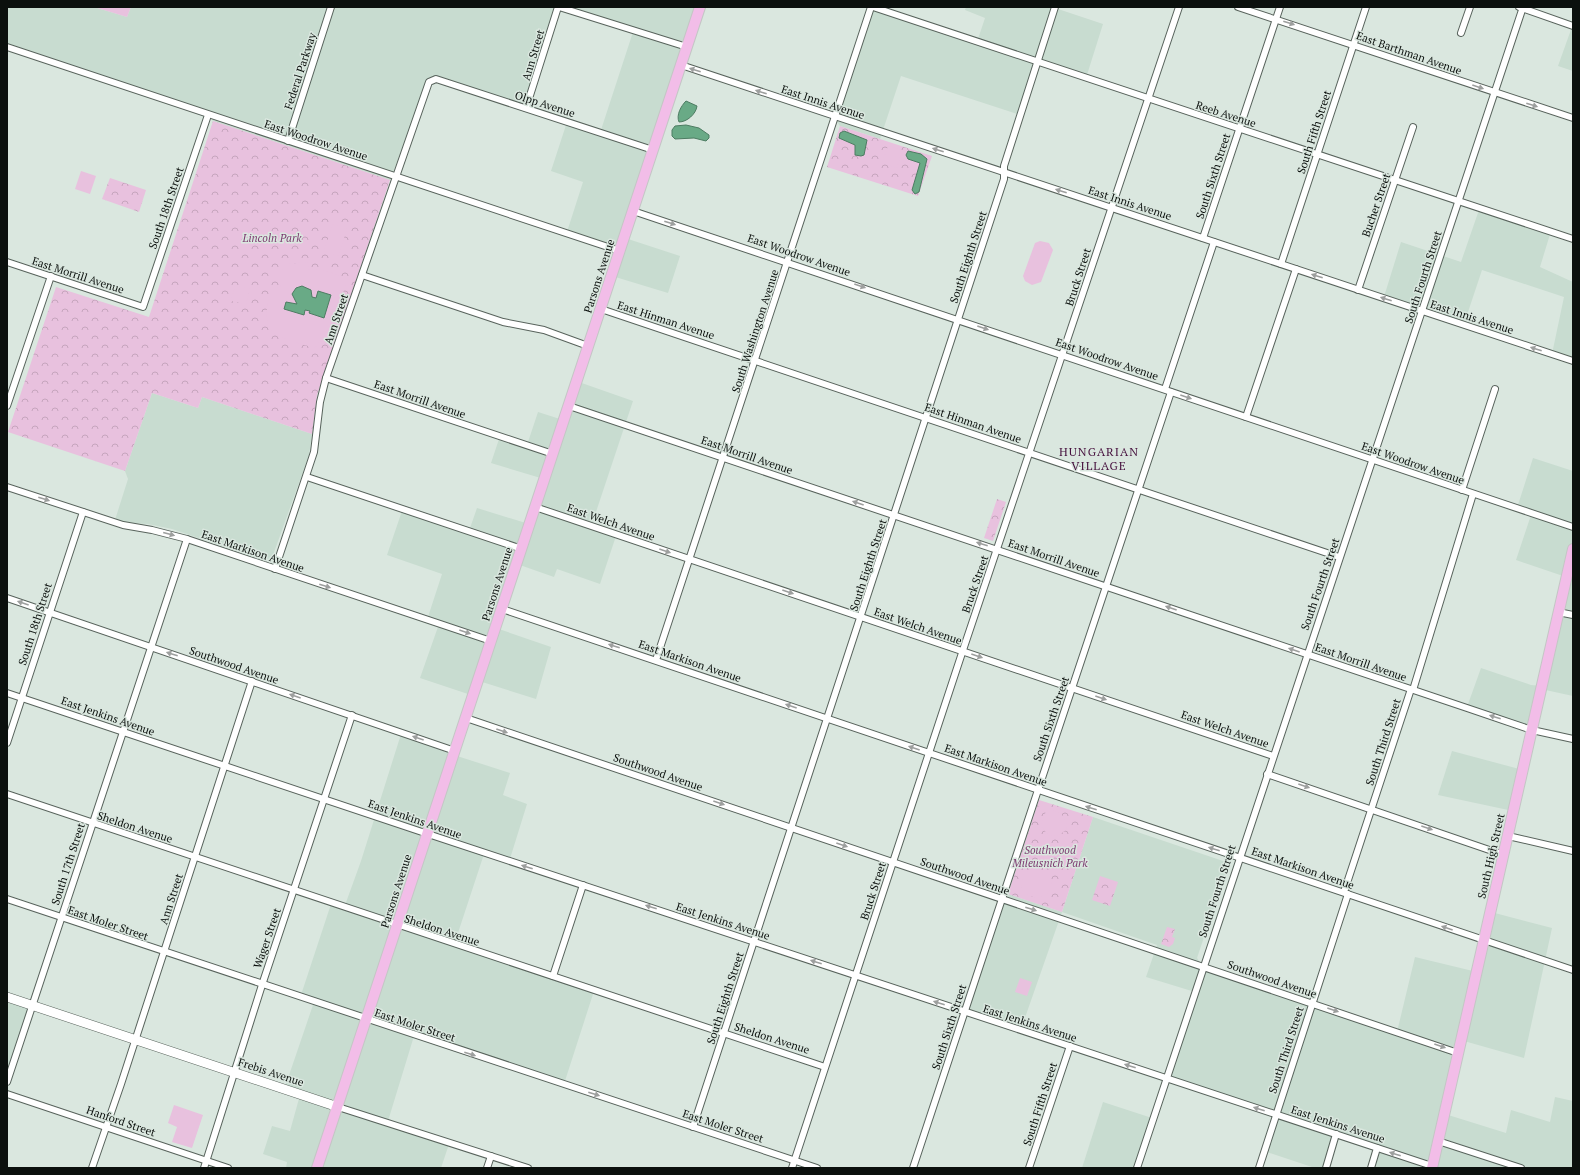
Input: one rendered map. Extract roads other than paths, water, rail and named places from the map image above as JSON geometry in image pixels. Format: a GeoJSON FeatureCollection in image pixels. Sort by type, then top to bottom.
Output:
{"type":"FeatureCollection","features":[{"type":"Feature","properties":{"kind":"main road","name":"Parsons Avenue"},"geometry":{"type":"LineString","coordinates":[[317,1168],[700,7]]}},
{"type":"Feature","properties":{"kind":"main road","name":"South High Street"},"geometry":{"type":"LineString","coordinates":[[1432,1167],[1573,549]]}},
{"type":"Feature","properties":{"kind":"main road","name":"Frebis Avenue"},"geometry":{"type":"LineString","coordinates":[[7,997],[338,1106]]}},
{"type":"Feature","properties":{"kind":"street","name":"Federal Parkway"},"geometry":{"type":"LineString","coordinates":[[288,141],[331,7]]}},
{"type":"Feature","properties":{"kind":"street"},"geometry":{"type":"LineString","coordinates":[[559,7],[687,47]]}},
{"type":"Feature","properties":{"kind":"street","name":"Ann Street"},"geometry":{"type":"LineString","coordinates":[[526,108],[559,7]]}},
{"type":"Feature","properties":{"kind":"street"},"geometry":{"type":"LineString","coordinates":[[581,14],[583,7]]}},
{"type":"Feature","properties":{"kind":"street","name":"Reeb Avenue"},"geometry":{"type":"LineString","coordinates":[[872,7],[1573,239]]}},
{"type":"Feature","properties":{"kind":"street","name":"South Washington Avenue"},"geometry":{"type":"LineString","coordinates":[[654,659],[690,559],[872,7]]}},
{"type":"Feature","properties":{"kind":"street","name":"South Eighth Street"},"geometry":{"type":"LineString","coordinates":[[693,1127],[927,418],[1004,179],[1004,166],[1055,7]]}},
{"type":"Feature","properties":{"kind":"street","name":"Bruck Street"},"geometry":{"type":"LineString","coordinates":[[792,1168],[997,549],[1179,7]]}},
{"type":"Feature","properties":{"kind":"street","name":"East Barthman Avenue"},"geometry":{"type":"LineString","coordinates":[[1238,7],[1573,118]]}},
{"type":"Feature","properties":{"kind":"street","name":"South Sixth Street"},"geometry":{"type":"LineString","coordinates":[[1203,238],[1280,7]]}},
{"type":"Feature","properties":{"kind":"street","name":"South Fifth Street"},"geometry":{"type":"LineString","coordinates":[[1281,264],[1366,7]]}},
{"type":"Feature","properties":{"kind":"street"},"geometry":{"type":"LineString","coordinates":[[1461,34],[1470,7]]}},
{"type":"Feature","properties":{"kind":"street"},"geometry":{"type":"LineString","coordinates":[[1522,7],[1573,26]]}},
{"type":"Feature","properties":{"kind":"street","name":"South Fourth Street"},"geometry":{"type":"LineString","coordinates":[[1137,1168],[1522,7]]}},
{"type":"Feature","properties":{"kind":"street","name":"East Woodrow Avenue"},"geometry":{"type":"LineString","coordinates":[[7,47],[620,251]]}},
{"type":"Feature","properties":{"kind":"street","name":"East Innis Avenue"},"geometry":{"type":"LineString","coordinates":[[681,65],[1573,361]]}},
{"type":"Feature","properties":{"kind":"street","name":"Olpp Avenue"},"geometry":{"type":"LineString","coordinates":[[431,80],[436,79],[653,150]]}},
{"type":"Feature","properties":{"kind":"street","name":"Ann Street"},"geometry":{"type":"LineString","coordinates":[[275,569],[307,477],[314,452],[320,402],[326,378],[395,176],[431,80]]}},
{"type":"Feature","properties":{"kind":"street","name":"South 18th Street"},"geometry":{"type":"LineString","coordinates":[[143,307],[208,115]]}},
{"type":"Feature","properties":{"kind":"street","name":"Bucher Street"},"geometry":{"type":"LineString","coordinates":[[1356,289],[1413,126]]}},
{"type":"Feature","properties":{"kind":"street","name":"East Woodrow Avenue"},"geometry":{"type":"LineString","coordinates":[[633,211],[1063,354],[1171,392],[1573,527]]}},
{"type":"Feature","properties":{"kind":"street"},"geometry":{"type":"LineString","coordinates":[[1165,389],[1214,242]]}},
{"type":"Feature","properties":{"kind":"street","name":"East Morrill Avenue"},"geometry":{"type":"LineString","coordinates":[[7,262],[143,307]]}},
{"type":"Feature","properties":{"kind":"street"},"geometry":{"type":"LineString","coordinates":[[1246,417],[1296,269]]}},
{"type":"Feature","properties":{"kind":"street"},"geometry":{"type":"LineString","coordinates":[[362,275],[503,322],[544,330],[588,346]]}},
{"type":"Feature","properties":{"kind":"street"},"geometry":{"type":"LineString","coordinates":[[7,406],[50,276]]}},
{"type":"Feature","properties":{"kind":"street","name":"East Hinman Avenue"},"geometry":{"type":"LineString","coordinates":[[601,309],[1339,557]]}},
{"type":"Feature","properties":{"kind":"street","name":"East Morrill Avenue"},"geometry":{"type":"LineString","coordinates":[[326,378],[553,454]]}},
{"type":"Feature","properties":{"kind":"street"},"geometry":{"type":"LineString","coordinates":[[1462,490],[1495,389]]}},
{"type":"Feature","properties":{"kind":"street","name":"South Sixth Street"},"geometry":{"type":"LineString","coordinates":[[913,1168],[1171,392]]}},
{"type":"Feature","properties":{"kind":"street","name":"East Morrill Avenue"},"geometry":{"type":"LineString","coordinates":[[568,406],[1532,730],[1573,739]]}},
{"type":"Feature","properties":{"kind":"street"},"geometry":{"type":"LineString","coordinates":[[307,477],[522,549]]}},
{"type":"Feature","properties":{"kind":"street","name":"East Markison Avenue"},"geometry":{"type":"LineString","coordinates":[[7,487],[135,529],[152,530],[188,539],[491,640]]}},
{"type":"Feature","properties":{"kind":"street","name":"South Third Street"},"geometry":{"type":"LineString","coordinates":[[1259,1168],[1312,1003],[1371,809],[1412,690],[1473,494]]}},
{"type":"Feature","properties":{"kind":"street","name":"East Welch Avenue"},"geometry":{"type":"LineString","coordinates":[[535,507],[1273,756]]}},
{"type":"Feature","properties":{"kind":"street","name":"South 18th Street"},"geometry":{"type":"LineString","coordinates":[[7,743],[83,512]]}},
{"type":"Feature","properties":{"kind":"street","name":"South 17th Street"},"geometry":{"type":"LineString","coordinates":[[7,1082],[92,823],[188,539]]}},
{"type":"Feature","properties":{"kind":"street","name":"Southwood Avenue"},"geometry":{"type":"LineString","coordinates":[[7,598],[455,751]]}},
{"type":"Feature","properties":{"kind":"street","name":"East Markison Avenue"},"geometry":{"type":"LineString","coordinates":[[502,609],[1573,970]]}},
{"type":"Feature","properties":{"kind":"street"},"geometry":{"type":"LineString","coordinates":[[1558,612],[1573,615]]}},
{"type":"Feature","properties":{"kind":"street","name":"Ann Street"},"geometry":{"type":"LineString","coordinates":[[92,1168],[252,681]]}},
{"type":"Feature","properties":{"kind":"street","name":"East Jenkins Avenue"},"geometry":{"type":"LineString","coordinates":[[7,693],[1432,1167]]}},
{"type":"Feature","properties":{"kind":"street","name":"Wager Street"},"geometry":{"type":"LineString","coordinates":[[204,1168],[262,985],[352,715]]}},
{"type":"Feature","properties":{"kind":"street","name":"Southwood Avenue"},"geometry":{"type":"LineString","coordinates":[[466,718],[1458,1053]]}},
{"type":"Feature","properties":{"kind":"street"},"geometry":{"type":"LineString","coordinates":[[1267,774],[1504,855]]}},
{"type":"Feature","properties":{"kind":"street","name":"Sheldon Avenue"},"geometry":{"type":"LineString","coordinates":[[7,794],[397,926],[826,1066]]}},
{"type":"Feature","properties":{"kind":"street"},"geometry":{"type":"LineString","coordinates":[[1508,836],[1573,851]]}},
{"type":"Feature","properties":{"kind":"street"},"geometry":{"type":"LineString","coordinates":[[553,976],[583,885]]}},
{"type":"Feature","properties":{"kind":"street","name":"East Moler Street"},"geometry":{"type":"LineString","coordinates":[[7,899],[366,1020],[818,1168]]}},
{"type":"Feature","properties":{"kind":"street","name":"South Fifth Street"},"geometry":{"type":"LineString","coordinates":[[1029,1168],[1070,1046]]}},
{"type":"Feature","properties":{"kind":"street","name":"Hanford Street"},"geometry":{"type":"LineString","coordinates":[[7,1094],[228,1168]]}},
{"type":"Feature","properties":{"kind":"street","name":"Frebis Avenue"},"geometry":{"type":"LineString","coordinates":[[338,1106],[528,1168]]}},
{"type":"Feature","properties":{"kind":"street"},"geometry":{"type":"LineString","coordinates":[[1326,1168],[1336,1134]]}},
{"type":"Feature","properties":{"kind":"street"},"geometry":{"type":"LineString","coordinates":[[1438,1141],[1521,1168]]}},
{"type":"Feature","properties":{"kind":"street"},"geometry":{"type":"LineString","coordinates":[[1371,1168],[1377,1148]]}},
{"type":"Feature","properties":{"kind":"street"},"geometry":{"type":"LineString","coordinates":[[487,1168],[491,1156]]}},
{"type":"Feature","properties":{"kind":"district","name":"HUNGARIAN VILLAGE"},"geometry":{"type":"Point","coordinates":[1099,458]}},
{"type":"Feature","properties":{"kind":"park label","name":"Lincoln Park"},"geometry":{"type":"Point","coordinates":[272,238]}},
{"type":"Feature","properties":{"kind":"park label","name":"Southwood Mileusnich Park"},"geometry":{"type":"Point","coordinates":[1050,856]}}]}
